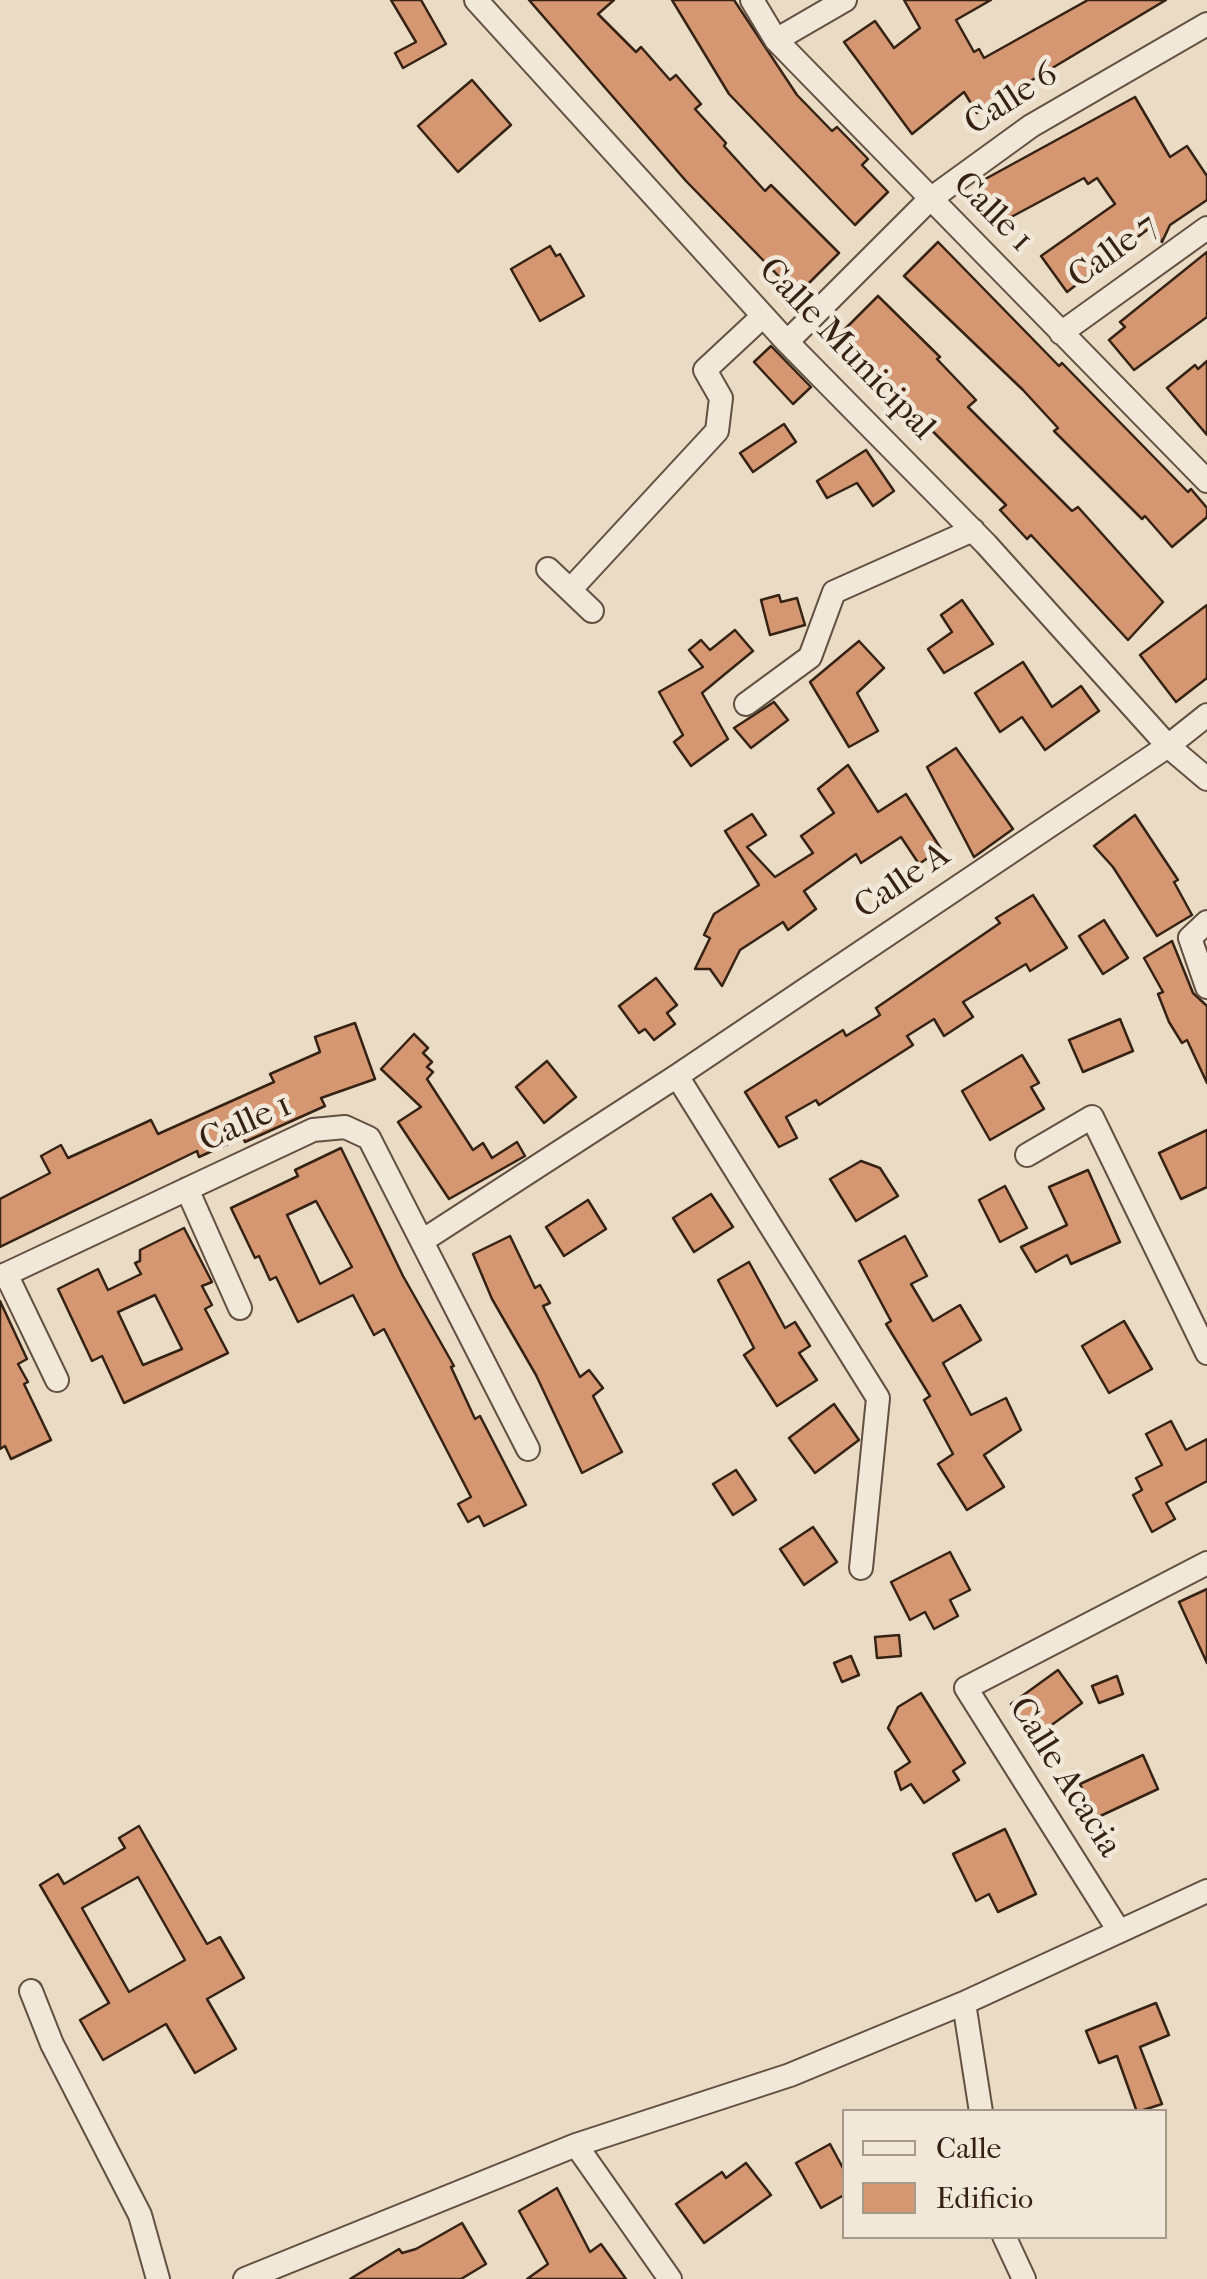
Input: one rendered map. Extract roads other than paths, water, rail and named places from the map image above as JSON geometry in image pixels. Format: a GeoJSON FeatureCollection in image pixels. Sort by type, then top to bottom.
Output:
{"type":"FeatureCollection","features":[{"type":"Feature","properties":{"kind":"street","name":"Calle Municipal"},"geometry":{"type":"LineString","coordinates":[[476,0],[786,342],[973,530],[1168,746],[1207,779]]}},
{"type":"Feature","properties":{"kind":"street","name":"Calle 1"},"geometry":{"type":"LineString","coordinates":[[752,0],[776,40],[929,200],[1202,468]]}},
{"type":"Feature","properties":{"kind":"street"},"geometry":{"type":"LineString","coordinates":[[776,40],[844,0]]}},
{"type":"Feature","properties":{"kind":"street","name":"Calle 6"},"geometry":{"type":"LineString","coordinates":[[786,342],[929,200],[1031,126],[1207,24]]}},
{"type":"Feature","properties":{"kind":"street","name":"Calle 7"},"geometry":{"type":"LineString","coordinates":[[1061,333],[1207,228]]}},
{"type":"Feature","properties":{"kind":"street"},"geometry":{"type":"LineString","coordinates":[[570,590],[717,432],[721,398],[705,370],[763,316]]}},
{"type":"Feature","properties":{"kind":"street"},"geometry":{"type":"LineString","coordinates":[[746,704],[810,657],[834,592],[973,530]]}},
{"type":"Feature","properties":{"kind":"street"},"geometry":{"type":"LineString","coordinates":[[548,569],[592,611]]}},
{"type":"Feature","properties":{"kind":"street","name":"Calle A"},"geometry":{"type":"LineString","coordinates":[[422,1242],[677,1076],[1168,746],[1207,715]]}},
{"type":"Feature","properties":{"kind":"street"},"geometry":{"type":"LineString","coordinates":[[1207,922],[1190,938],[1207,987]]}},
{"type":"Feature","properties":{"kind":"street"},"geometry":{"type":"LineString","coordinates":[[677,1076],[878,1398],[861,1568]]}},
{"type":"Feature","properties":{"kind":"street"},"geometry":{"type":"LineString","coordinates":[[1026,1155],[1092,1117],[1207,1353]]}},
{"type":"Feature","properties":{"kind":"street","name":"Calle 1"},"geometry":{"type":"LineString","coordinates":[[3,1275],[313,1130],[345,1127],[370,1138],[528,1449]]}},
{"type":"Feature","properties":{"kind":"street"},"geometry":{"type":"LineString","coordinates":[[187,1189],[240,1308]]}},
{"type":"Feature","properties":{"kind":"street"},"geometry":{"type":"LineString","coordinates":[[3,1275],[56,1380]]}},
{"type":"Feature","properties":{"kind":"street","name":"Calle Acacia"},"geometry":{"type":"LineString","coordinates":[[1119,1931],[966,1688],[1207,1563]]}},
{"type":"Feature","properties":{"kind":"street"},"geometry":{"type":"LineString","coordinates":[[245,2279],[576,2146],[790,2075],[964,2003],[1207,1892]]}},
{"type":"Feature","properties":{"kind":"street"},"geometry":{"type":"LineString","coordinates":[[31,1991],[52,2044],[140,2216],[158,2279]]}},
{"type":"Feature","properties":{"kind":"street"},"geometry":{"type":"LineString","coordinates":[[964,2003],[981,2109]]}},
{"type":"Feature","properties":{"kind":"street"},"geometry":{"type":"LineString","coordinates":[[576,2146],[670,2279]]}},
{"type":"Feature","properties":{"kind":"street"},"geometry":{"type":"LineString","coordinates":[[1005,2239],[1024,2279]]}}]}
